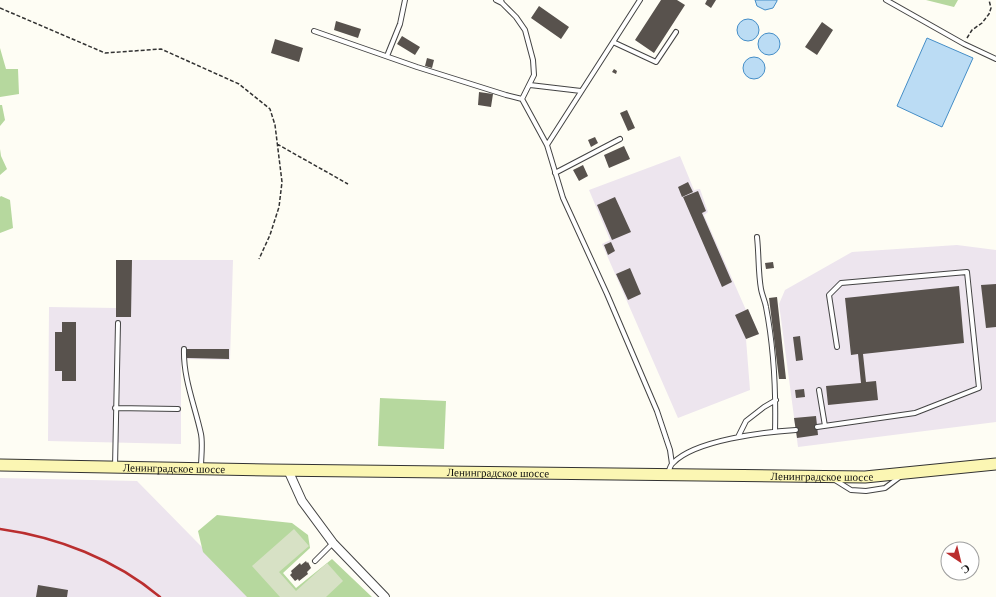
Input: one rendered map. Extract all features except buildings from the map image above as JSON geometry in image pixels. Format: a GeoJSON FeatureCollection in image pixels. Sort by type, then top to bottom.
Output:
{"type":"FeatureCollection","features":[{"type":"Feature","properties":{"kind":"main road","name":"Ленинградское шоссе"},"geometry":{"type":"LineString","coordinates":[[0,465],[865,477],[996,464]]}},
{"type":"Feature","properties":{"kind":"street"},"geometry":{"type":"LineString","coordinates":[[288,470],[302,501],[333,543],[385,597]]}},
{"type":"Feature","properties":{"kind":"lane"},"geometry":{"type":"LineString","coordinates":[[387,56],[400,24],[405,0]]}},
{"type":"Feature","properties":{"kind":"lane"},"geometry":{"type":"LineString","coordinates":[[496,0],[502,2],[516,17],[525,30],[533,60],[534,75],[522,98]]}},
{"type":"Feature","properties":{"kind":"lane"},"geometry":{"type":"LineString","coordinates":[[547,145],[640,0]]}},
{"type":"Feature","properties":{"kind":"lane"},"geometry":{"type":"LineString","coordinates":[[886,0],[892,1],[964,44],[996,59]]}},
{"type":"Feature","properties":{"kind":"lane"},"geometry":{"type":"LineString","coordinates":[[314,31],[498,93],[522,98]]}},
{"type":"Feature","properties":{"kind":"lane"},"geometry":{"type":"LineString","coordinates":[[613,42],[656,62],[676,32]]}},
{"type":"Feature","properties":{"kind":"lane"},"geometry":{"type":"LineString","coordinates":[[530,85],[581,91]]}},
{"type":"Feature","properties":{"kind":"lane"},"geometry":{"type":"LineString","coordinates":[[522,98],[547,145],[563,198],[607,294],[657,411],[670,450],[672,464]]}},
{"type":"Feature","properties":{"kind":"lane"},"geometry":{"type":"LineString","coordinates":[[555,173],[620,139]]}},
{"type":"Feature","properties":{"kind":"lane"},"geometry":{"type":"LineString","coordinates":[[757,237],[760,255],[759,272],[761,290],[766,305],[775,377],[775,432]]}},
{"type":"Feature","properties":{"kind":"lane"},"geometry":{"type":"LineString","coordinates":[[817,427],[915,413],[979,388],[967,272],[841,283],[829,295],[837,347]]}},
{"type":"Feature","properties":{"kind":"lane"},"geometry":{"type":"LineString","coordinates":[[115,467],[115,408],[118,323]]}},
{"type":"Feature","properties":{"kind":"lane"},"geometry":{"type":"LineString","coordinates":[[184,349],[184,359],[191,398],[202,436],[201,468]]}},
{"type":"Feature","properties":{"kind":"lane"},"geometry":{"type":"LineString","coordinates":[[819,390],[825,426]]}},
{"type":"Feature","properties":{"kind":"lane"},"geometry":{"type":"LineString","coordinates":[[738,437],[746,421],[776,400]]}},
{"type":"Feature","properties":{"kind":"lane"},"geometry":{"type":"LineString","coordinates":[[115,408],[178,410]]}},
{"type":"Feature","properties":{"kind":"lane"},"geometry":{"type":"LineString","coordinates":[[668,474],[672,464],[684,454],[708,444],[738,437],[796,430]]}},
{"type":"Feature","properties":{"kind":"lane"},"geometry":{"type":"LineString","coordinates":[[315,561],[333,543]]}},
{"type":"Feature","properties":{"kind":"path"},"geometry":{"type":"LineString","coordinates":[[964,44],[972,30],[982,23],[989,14],[991,8],[988,0]]}},
{"type":"Feature","properties":{"kind":"path"},"geometry":{"type":"LineString","coordinates":[[0,8],[105,53],[161,49],[238,84],[270,109],[275,124],[282,182],[279,207],[270,235],[259,259]]}},
{"type":"Feature","properties":{"kind":"path"},"geometry":{"type":"LineString","coordinates":[[277,144],[348,184]]}},
{"type":"Feature","properties":{"kind":"shaded area"},"geometry":{"type":"Polygon","coordinates":[[[680,156],[694,190],[700,189],[708,212],[704,215],[746,310],[748,309],[759,334],[746,339],[750,390],[678,418],[602,244],[610,240],[589,190],[680,156]]]}},
{"type":"Feature","properties":{"kind":"shaded area"},"geometry":{"type":"Polygon","coordinates":[[[957,245],[996,250],[996,422],[798,447],[779,304],[785,290],[852,252],[957,245]]]}},
{"type":"Feature","properties":{"kind":"shaded area"},"geometry":{"type":"Polygon","coordinates":[[[116,260],[233,260],[230,360],[181,359],[181,444],[48,441],[49,307],[116,308],[116,260]]]}},
{"type":"Feature","properties":{"kind":"shaded area"},"geometry":{"type":"Polygon","coordinates":[[[0,478],[137,481],[251,597],[0,597],[0,478]]]}},
{"type":"Feature","properties":{"kind":"green space"},"geometry":{"type":"Polygon","coordinates":[[[926,0],[958,0],[954,7],[926,0]]]}},
{"type":"Feature","properties":{"kind":"green space"},"geometry":{"type":"Polygon","coordinates":[[[0,48],[6,69],[18,69],[19,94],[0,97],[0,48]]]}},
{"type":"Feature","properties":{"kind":"green space"},"geometry":{"type":"Polygon","coordinates":[[[0,105],[2,105],[5,120],[0,126],[0,105]]]}},
{"type":"Feature","properties":{"kind":"green space"},"geometry":{"type":"Polygon","coordinates":[[[0,149],[1,156],[7,169],[0,175],[0,149]]]}},
{"type":"Feature","properties":{"kind":"green space"},"geometry":{"type":"Polygon","coordinates":[[[1,196],[10,200],[13,228],[0,233],[0,197],[1,196]]]}},
{"type":"Feature","properties":{"kind":"green space"},"geometry":{"type":"Polygon","coordinates":[[[380,398],[446,401],[444,449],[378,446],[380,398]]]}},
{"type":"Feature","properties":{"kind":"green space"},"geometry":{"type":"Polygon","coordinates":[[[217,515],[292,523],[308,535],[310,548],[283,573],[296,588],[332,559],[372,597],[247,597],[203,552],[198,531],[217,515]]]}},
{"type":"Feature","properties":{"kind":"green space"},"geometry":{"type":"Polygon","coordinates":[[[294,529],[309,546],[279,572],[296,591],[327,563],[343,581],[326,597],[280,597],[252,566],[294,529]]]}},
{"type":"Feature","properties":{"kind":"water"},"geometry":{"type":"Polygon","coordinates":[[[755,0],[777,1],[773,8],[765,10],[757,6],[755,0]]]}},
{"type":"Feature","properties":{"kind":"water"},"geometry":{"type":"Polygon","coordinates":[[[748,19],[752,20],[758,26],[758,34],[752,40],[748,41],[744,40],[738,34],[737,30],[738,26],[744,20],[748,19]]]}},
{"type":"Feature","properties":{"kind":"water"},"geometry":{"type":"Polygon","coordinates":[[[769,33],[777,36],[780,44],[777,52],[769,55],[761,52],[758,44],[761,36],[769,33]]]}},
{"type":"Feature","properties":{"kind":"water"},"geometry":{"type":"Polygon","coordinates":[[[927,38],[973,58],[942,127],[897,106],[927,38]]]}},
{"type":"Feature","properties":{"kind":"water"},"geometry":{"type":"Polygon","coordinates":[[[754,57],[762,60],[765,68],[762,76],[754,79],[746,76],[743,68],[746,60],[754,57]]]}},
{"type":"Feature","properties":{"kind":"railway"},"geometry":{"type":"LineString","coordinates":[[0,529],[43,538],[84,552],[124,571],[143,583],[160,597]]}}]}
